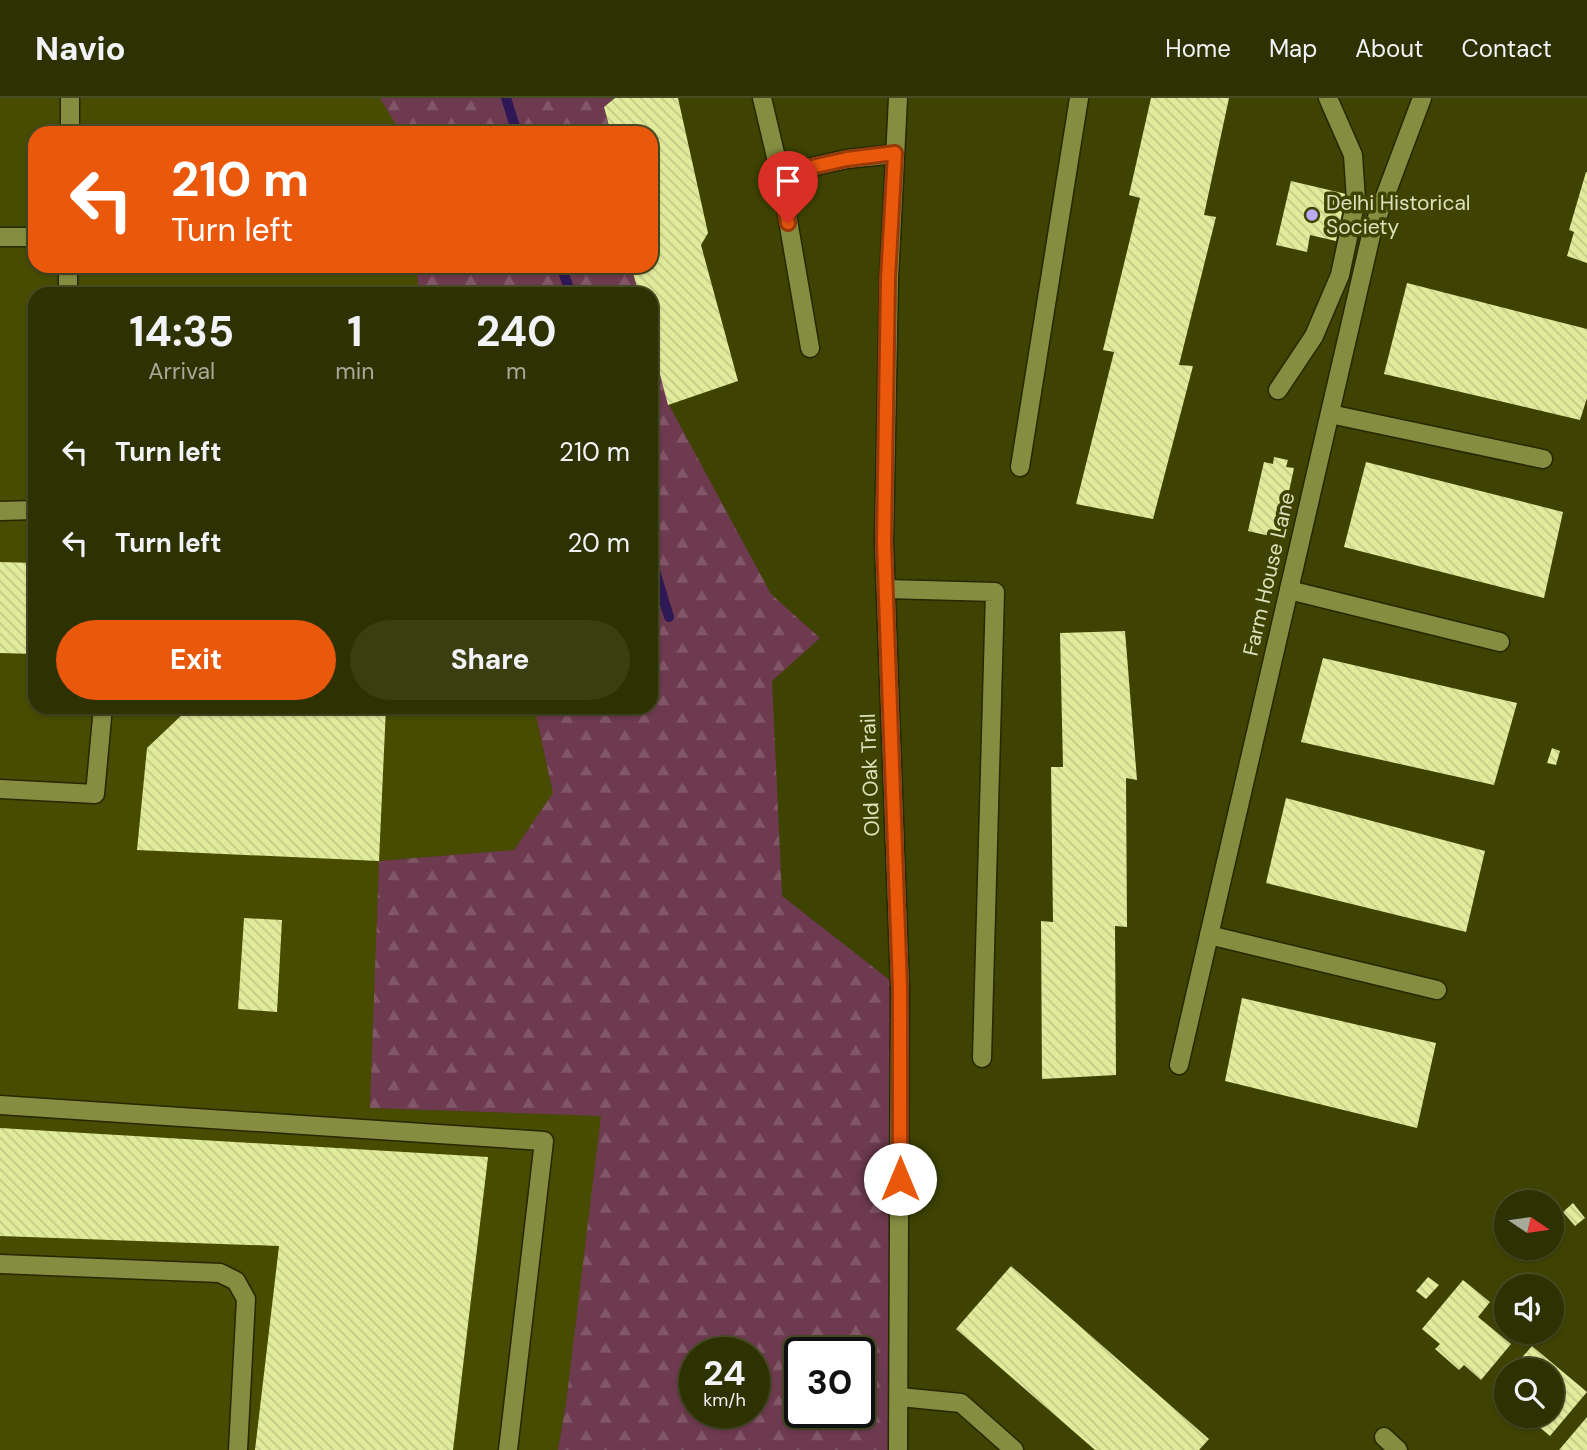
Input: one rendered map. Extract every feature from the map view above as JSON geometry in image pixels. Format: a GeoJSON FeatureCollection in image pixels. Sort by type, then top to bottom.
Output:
{"type":"FeatureCollection","features":[{"type":"Feature","properties":{"kind":"street"},"geometry":{"type":"LineString","coordinates":[[70,98],[70,126]]}},
{"type":"Feature","properties":{"kind":"street"},"geometry":{"type":"LineString","coordinates":[[762,98],[780,174],[810,348]]}},
{"type":"Feature","properties":{"kind":"street","name":"Old Oak Trail"},"geometry":{"type":"LineString","coordinates":[[898,98],[888,279],[884,542],[900,988],[898,1450]]}},
{"type":"Feature","properties":{"kind":"street"},"geometry":{"type":"LineString","coordinates":[[1020,467],[1079,98]]}},
{"type":"Feature","properties":{"kind":"street"},"geometry":{"type":"LineString","coordinates":[[1278,390],[1314,336],[1340,275],[1356,200],[1353,155],[1328,98]]}},
{"type":"Feature","properties":{"kind":"street","name":"Farm House Lane"},"geometry":{"type":"LineString","coordinates":[[1179,1065],[1372,232],[1422,98]]}},
{"type":"Feature","properties":{"kind":"street"},"geometry":{"type":"LineString","coordinates":[[780,174],[847,159],[895,153]]}},
{"type":"Feature","properties":{"kind":"street"},"geometry":{"type":"LineString","coordinates":[[0,237],[28,237]]}},
{"type":"Feature","properties":{"kind":"street"},"geometry":{"type":"LineString","coordinates":[[1330,414],[1544,459]]}},
{"type":"Feature","properties":{"kind":"street"},"geometry":{"type":"LineString","coordinates":[[0,511],[28,510]]}},
{"type":"Feature","properties":{"kind":"street"},"geometry":{"type":"LineString","coordinates":[[886,589],[995,592],[982,1058]]}},
{"type":"Feature","properties":{"kind":"street"},"geometry":{"type":"LineString","coordinates":[[1289,590],[1500,642]]}},
{"type":"Feature","properties":{"kind":"street"},"geometry":{"type":"LineString","coordinates":[[0,789],[95,794],[102,714]]}},
{"type":"Feature","properties":{"kind":"street"},"geometry":{"type":"LineString","coordinates":[[1209,935],[1437,990]]}},
{"type":"Feature","properties":{"kind":"street"},"geometry":{"type":"LineString","coordinates":[[0,1105],[544,1141],[508,1450]]}},
{"type":"Feature","properties":{"kind":"street"},"geometry":{"type":"LineString","coordinates":[[0,1264],[220,1273],[236,1281],[247,1299],[237,1450]]}},
{"type":"Feature","properties":{"kind":"street"},"geometry":{"type":"LineString","coordinates":[[900,1397],[961,1403],[1014,1450]]}},
{"type":"Feature","properties":{"kind":"street"},"geometry":{"type":"LineString","coordinates":[[1384,1437],[1398,1450]]}},
{"type":"Feature","properties":{"kind":"shaded area"},"geometry":{"type":"Polygon","coordinates":[[[0,98],[380,98],[398,126],[28,126],[28,273],[417,273],[418,287],[28,287],[28,714],[536,714],[553,793],[514,850],[379,861],[371,1108],[602,1116],[558,1450],[0,1450],[0,98]]]}},
{"type":"Feature","properties":{"kind":"green space"},"geometry":{"type":"Polygon","coordinates":[[[380,98],[615,98],[604,107],[609,126],[397,126],[380,98]]]}},
{"type":"Feature","properties":{"kind":"green space"},"geometry":{"type":"Polygon","coordinates":[[[417,273],[633,273],[637,287],[418,287],[417,273]]]}},
{"type":"Feature","properties":{"kind":"green space"},"geometry":{"type":"Polygon","coordinates":[[[658,365],[669,405],[771,594],[820,638],[772,681],[782,896],[900,988],[898,1450],[558,1450],[601,1116],[370,1108],[379,861],[514,850],[553,793],[536,714],[658,714],[658,365]]]}},
{"type":"Feature","properties":{"kind":"building"},"geometry":{"type":"Polygon","coordinates":[[[615,98],[678,98],[708,233],[701,245],[738,381],[668,405],[658,367],[658,287],[637,287],[633,273],[658,273],[658,126],[609,126],[604,107],[615,98]]]}},
{"type":"Feature","properties":{"kind":"building"},"geometry":{"type":"Polygon","coordinates":[[[1151,98],[1229,98],[1204,215],[1216,217],[1179,365],[1193,366],[1153,519],[1076,504],[1114,352],[1103,350],[1140,198],[1129,195],[1151,98]]]}},
{"type":"Feature","properties":{"kind":"building"},"geometry":{"type":"Polygon","coordinates":[[[1586,172],[1587,263],[1567,256],[1574,232],[1569,230],[1586,172]]]}},
{"type":"Feature","properties":{"kind":"building","name":"Delhi Historical Society"},"geometry":{"type":"Polygon","coordinates":[[[1291,181],[1346,194],[1336,241],[1310,235],[1307,252],[1276,245],[1291,181]]]}},
{"type":"Feature","properties":{"kind":"building"},"geometry":{"type":"Polygon","coordinates":[[[1407,283],[1587,329],[1587,398],[1580,420],[1384,374],[1407,283]]]}},
{"type":"Feature","properties":{"kind":"building"},"geometry":{"type":"Polygon","coordinates":[[[1274,457],[1288,460],[1286,467],[1294,468],[1279,538],[1248,531],[1264,462],[1273,464],[1274,457]]]}},
{"type":"Feature","properties":{"kind":"building"},"geometry":{"type":"Polygon","coordinates":[[[1366,462],[1563,512],[1544,598],[1344,547],[1366,462]]]}},
{"type":"Feature","properties":{"kind":"building"},"geometry":{"type":"Polygon","coordinates":[[[0,562],[28,563],[28,654],[0,653],[0,562]]]}},
{"type":"Feature","properties":{"kind":"building"},"geometry":{"type":"Polygon","coordinates":[[[1125,631],[1137,780],[1126,778],[1127,927],[1115,926],[1116,1075],[1042,1079],[1041,921],[1053,922],[1051,767],[1063,767],[1060,633],[1125,631]]]}},
{"type":"Feature","properties":{"kind":"building"},"geometry":{"type":"Polygon","coordinates":[[[1323,658],[1517,703],[1494,785],[1301,742],[1323,658]]]}},
{"type":"Feature","properties":{"kind":"building"},"geometry":{"type":"Polygon","coordinates":[[[183,714],[386,714],[379,861],[137,850],[147,748],[183,714]]]}},
{"type":"Feature","properties":{"kind":"building"},"geometry":{"type":"Polygon","coordinates":[[[1552,748],[1560,751],[1556,765],[1547,763],[1552,748]]]}},
{"type":"Feature","properties":{"kind":"building"},"geometry":{"type":"Polygon","coordinates":[[[1286,798],[1485,851],[1466,932],[1266,883],[1286,798]]]}},
{"type":"Feature","properties":{"kind":"building"},"geometry":{"type":"Polygon","coordinates":[[[244,918],[282,920],[277,1012],[238,1009],[244,918]]]}},
{"type":"Feature","properties":{"kind":"building"},"geometry":{"type":"Polygon","coordinates":[[[1242,998],[1436,1043],[1417,1128],[1225,1081],[1242,998]]]}},
{"type":"Feature","properties":{"kind":"building"},"geometry":{"type":"Polygon","coordinates":[[[0,1128],[488,1157],[453,1450],[255,1450],[279,1246],[0,1236],[0,1128]]]}},
{"type":"Feature","properties":{"kind":"building"},"geometry":{"type":"Polygon","coordinates":[[[1573,1203],[1585,1218],[1575,1226],[1564,1211],[1573,1203]]]}},
{"type":"Feature","properties":{"kind":"building"},"geometry":{"type":"Polygon","coordinates":[[[1011,1266],[1209,1439],[1199,1450],[1095,1450],[956,1329],[1011,1266]]]}},
{"type":"Feature","properties":{"kind":"building"},"geometry":{"type":"Polygon","coordinates":[[[1428,1277],[1439,1285],[1426,1299],[1416,1291],[1428,1277]]]}},
{"type":"Feature","properties":{"kind":"building"},"geometry":{"type":"Polygon","coordinates":[[[1463,1280],[1490,1302],[1478,1317],[1494,1330],[1494,1344],[1511,1344],[1499,1358],[1494,1358],[1494,1364],[1481,1380],[1464,1365],[1459,1370],[1435,1349],[1440,1344],[1422,1329],[1463,1280]]]}},
{"type":"Feature","properties":{"kind":"building"},"geometry":{"type":"Polygon","coordinates":[[[1532,1346],[1546,1358],[1522,1358],[1532,1346]]]}},
{"type":"Feature","properties":{"kind":"building"},"geometry":{"type":"Polygon","coordinates":[[[1564,1373],[1587,1392],[1564,1419],[1564,1373]]]}},
{"type":"Feature","properties":{"kind":"building"},"geometry":{"type":"Polygon","coordinates":[[[1587,1417],[1587,1450],[1559,1450],[1587,1417]]]}},
{"type":"Feature","properties":{"kind":"building"},"geometry":{"type":"Polygon","coordinates":[[[1540,1428],[1557,1428],[1550,1436],[1540,1428]]]}},
{"type":"Feature","properties":{"kind":"waterway"},"geometry":{"type":"LineString","coordinates":[[506,98],[515,126]]}},
{"type":"Feature","properties":{"kind":"waterway"},"geometry":{"type":"LineString","coordinates":[[564,273],[568,287]]}},
{"type":"Feature","properties":{"kind":"waterway"},"geometry":{"type":"LineString","coordinates":[[658,581],[669,617]]}},
{"type":"Feature","properties":{"kind":"place","name":"Delhi Historical Society"},"geometry":{"type":"Point","coordinates":[1312,215]}},
{"type":"Feature","properties":{"kind":"route"},"geometry":{"type":"LineString","coordinates":[[788,223],[780,174],[847,159],[895,153],[888,279],[884,542],[900,988],[900,1179]]}}]}
